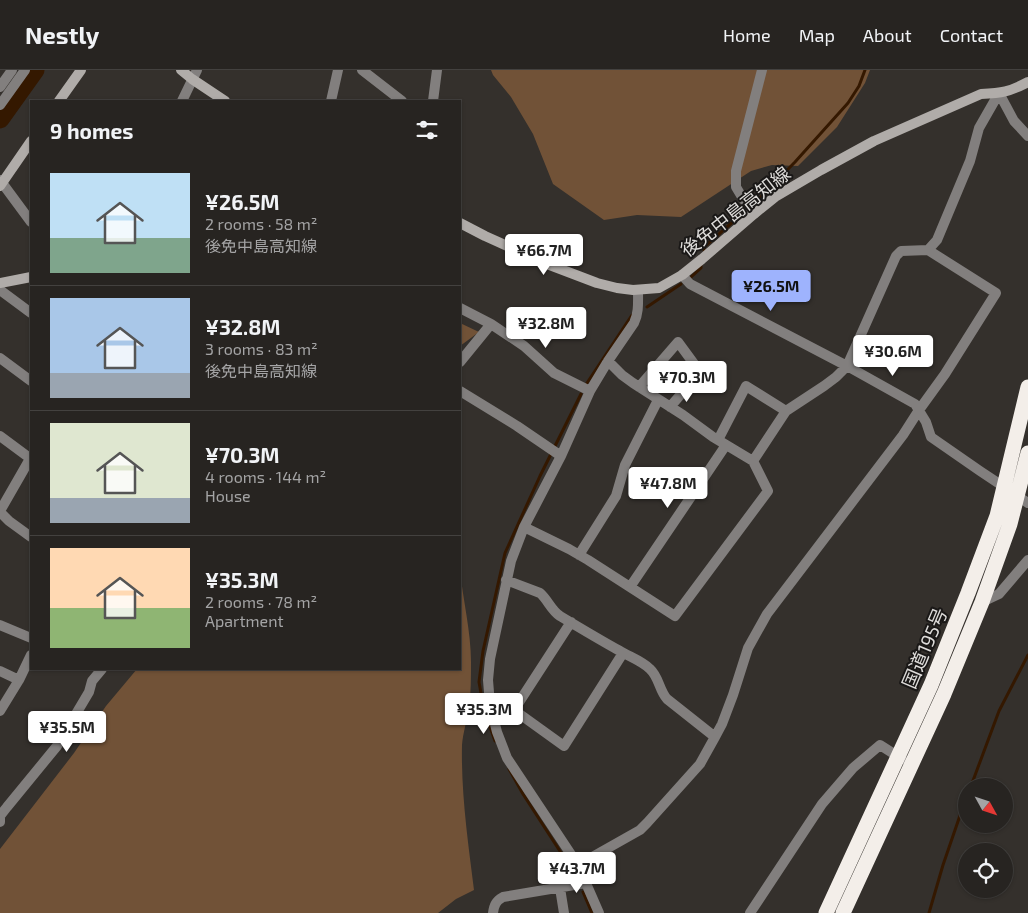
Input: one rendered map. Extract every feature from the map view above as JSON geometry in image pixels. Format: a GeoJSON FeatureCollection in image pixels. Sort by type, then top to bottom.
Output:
{"type":"FeatureCollection","features":[{"type":"Feature","properties":{"kind":"highway","name":"国道195号"},"geometry":{"type":"LineString","coordinates":[[826,913],[931,686],[968,593],[997,516],[1028,387]]}},
{"type":"Feature","properties":{"kind":"highway","name":"国道195号"},"geometry":{"type":"LineString","coordinates":[[843,913],[944,694],[982,602],[1010,524],[1023,500],[1028,453]]}},
{"type":"Feature","properties":{"kind":"main road"},"geometry":{"type":"LineString","coordinates":[[60,100],[81,70]]}},
{"type":"Feature","properties":{"kind":"main road"},"geometry":{"type":"LineString","coordinates":[[181,70],[195,75],[224,100]]}},
{"type":"Feature","properties":{"kind":"main road","name":"後免中島高知線"},"geometry":{"type":"LineString","coordinates":[[461,224],[555,267],[597,283],[617,288],[638,290],[659,288],[682,275],[775,197],[874,141],[980,94],[1013,90],[1028,82]]}},
{"type":"Feature","properties":{"kind":"main road"},"geometry":{"type":"LineString","coordinates":[[1,183],[30,142]]}},
{"type":"Feature","properties":{"kind":"main road"},"geometry":{"type":"LineString","coordinates":[[0,283],[30,276]]}},
{"type":"Feature","properties":{"kind":"street"},"geometry":{"type":"LineString","coordinates":[[0,87],[12,70]]}},
{"type":"Feature","properties":{"kind":"street"},"geometry":{"type":"LineString","coordinates":[[0,105],[25,70]]}},
{"type":"Feature","properties":{"kind":"street"},"geometry":{"type":"LineString","coordinates":[[331,100],[338,70]]}},
{"type":"Feature","properties":{"kind":"street"},"geometry":{"type":"LineString","coordinates":[[433,100],[437,70]]}},
{"type":"Feature","properties":{"kind":"street"},"geometry":{"type":"LineString","coordinates":[[754,214],[736,187],[736,171],[762,70]]}},
{"type":"Feature","properties":{"kind":"street"},"geometry":{"type":"LineString","coordinates":[[367,72],[401,100]]}},
{"type":"Feature","properties":{"kind":"street"},"geometry":{"type":"LineString","coordinates":[[182,100],[195,75]]}},
{"type":"Feature","properties":{"kind":"street"},"geometry":{"type":"LineString","coordinates":[[999,93],[1014,120],[1028,136]]}},
{"type":"Feature","properties":{"kind":"street"},"geometry":{"type":"LineString","coordinates":[[928,250],[937,240],[970,161],[979,128],[999,93]]}},
{"type":"Feature","properties":{"kind":"street"},"geometry":{"type":"LineString","coordinates":[[1,183],[30,221]]}},
{"type":"Feature","properties":{"kind":"street"},"geometry":{"type":"LineString","coordinates":[[578,865],[640,830],[700,764],[722,724],[748,648],[767,614],[903,435],[918,410],[945,374],[996,293],[928,250],[900,251],[896,256],[847,366],[836,378],[786,410],[753,461]]}},
{"type":"Feature","properties":{"kind":"street"},"geometry":{"type":"LineString","coordinates":[[682,275],[690,284],[847,366],[914,404],[926,422],[931,437],[1023,500]]}},
{"type":"Feature","properties":{"kind":"street"},"geometry":{"type":"LineString","coordinates":[[0,290],[30,312]]}},
{"type":"Feature","properties":{"kind":"street"},"geometry":{"type":"LineString","coordinates":[[599,913],[578,865],[507,758],[496,732],[489,697],[488,680],[490,659],[511,560],[524,527],[590,392],[637,318],[638,290]]}},
{"type":"Feature","properties":{"kind":"street"},"geometry":{"type":"LineString","coordinates":[[461,309],[491,324],[524,346],[554,373],[590,392]]}},
{"type":"Feature","properties":{"kind":"street"},"geometry":{"type":"LineString","coordinates":[[461,361],[491,324]]}},
{"type":"Feature","properties":{"kind":"street"},"geometry":{"type":"LineString","coordinates":[[639,387],[678,342],[700,372],[670,407]]}},
{"type":"Feature","properties":{"kind":"street"},"geometry":{"type":"LineString","coordinates":[[0,358],[30,380]]}},
{"type":"Feature","properties":{"kind":"street"},"geometry":{"type":"LineString","coordinates":[[524,527],[569,548],[675,616],[768,491],[753,461],[722,443],[639,387],[622,375],[608,361]]}},
{"type":"Feature","properties":{"kind":"street"},"geometry":{"type":"LineString","coordinates":[[630,587],[722,443],[746,386],[786,410]]}},
{"type":"Feature","properties":{"kind":"street"},"geometry":{"type":"LineString","coordinates":[[461,392],[559,454]]}},
{"type":"Feature","properties":{"kind":"street"},"geometry":{"type":"LineString","coordinates":[[579,555],[616,496],[625,464],[658,400]]}},
{"type":"Feature","properties":{"kind":"street"},"geometry":{"type":"LineString","coordinates":[[0,436],[30,462],[0,511],[9,521],[30,536]]}},
{"type":"Feature","properties":{"kind":"street"},"geometry":{"type":"LineString","coordinates":[[982,602],[999,594],[1028,560]]}},
{"type":"Feature","properties":{"kind":"street"},"geometry":{"type":"LineString","coordinates":[[506,580],[540,593],[555,612],[650,668],[667,698],[715,737]]}},
{"type":"Feature","properties":{"kind":"street"},"geometry":{"type":"LineString","coordinates":[[514,710],[571,622]]}},
{"type":"Feature","properties":{"kind":"street"},"geometry":{"type":"LineString","coordinates":[[1,629],[30,638]]}},
{"type":"Feature","properties":{"kind":"street"},"geometry":{"type":"LineString","coordinates":[[489,697],[514,710],[564,746],[623,653]]}},
{"type":"Feature","properties":{"kind":"street"},"geometry":{"type":"LineString","coordinates":[[0,710],[19,680],[30,656]]}},
{"type":"Feature","properties":{"kind":"street"},"geometry":{"type":"LineString","coordinates":[[0,822],[0,816],[57,746],[89,692],[92,681],[101,670]]}},
{"type":"Feature","properties":{"kind":"street"},"geometry":{"type":"LineString","coordinates":[[0,671],[19,680]]}},
{"type":"Feature","properties":{"kind":"street"},"geometry":{"type":"LineString","coordinates":[[750,913],[822,804],[853,768],[880,745],[912,764]]}},
{"type":"Feature","properties":{"kind":"street"},"geometry":{"type":"LineString","coordinates":[[493,913],[494,905],[503,897],[586,883]]}},
{"type":"Feature","properties":{"kind":"street"},"geometry":{"type":"LineString","coordinates":[[560,888],[564,913]]}},
{"type":"Feature","properties":{"kind":"shaded area"},"geometry":{"type":"Polygon","coordinates":[[[491,70],[870,70],[865,83],[837,127],[798,166],[772,165],[751,171],[681,217],[637,215],[604,220],[553,184],[533,134],[511,97],[491,70]]]}},
{"type":"Feature","properties":{"kind":"shaded area"},"geometry":{"type":"Polygon","coordinates":[[[461,323],[479,332],[461,345],[461,323]]]}},
{"type":"Feature","properties":{"kind":"shaded area"},"geometry":{"type":"Polygon","coordinates":[[[461,577],[471,650],[470,697],[462,745],[462,763],[465,818],[474,890],[456,899],[438,913],[0,913],[0,849],[74,753],[106,706],[136,670],[461,670],[461,577]]]}},
{"type":"Feature","properties":{"kind":"waterway"},"geometry":{"type":"LineString","coordinates":[[0,119],[35,70]]}},
{"type":"Feature","properties":{"kind":"waterway"},"geometry":{"type":"LineString","coordinates":[[753,205],[848,103],[859,86],[865,70]]}},
{"type":"Feature","properties":{"kind":"waterway"},"geometry":{"type":"LineString","coordinates":[[704,250],[704,247],[743,213]]}},
{"type":"Feature","properties":{"kind":"waterway"},"geometry":{"type":"LineString","coordinates":[[690,278],[701,266]]}},
{"type":"Feature","properties":{"kind":"waterway"},"geometry":{"type":"LineString","coordinates":[[647,307],[681,284]]}},
{"type":"Feature","properties":{"kind":"waterway"},"geometry":{"type":"LineString","coordinates":[[587,383],[632,315]]}},
{"type":"Feature","properties":{"kind":"waterway"},"geometry":{"type":"LineString","coordinates":[[495,741],[484,710],[479,682],[483,651],[505,553],[540,476],[581,394]]}},
{"type":"Feature","properties":{"kind":"waterway"},"geometry":{"type":"LineString","coordinates":[[974,778],[999,711],[1028,655]]}},
{"type":"Feature","properties":{"kind":"waterway"},"geometry":{"type":"LineString","coordinates":[[509,769],[576,876]]}},
{"type":"Feature","properties":{"kind":"waterway"},"geometry":{"type":"LineString","coordinates":[[929,913],[958,821]]}},
{"type":"Feature","properties":{"kind":"waterway"},"geometry":{"type":"LineString","coordinates":[[583,892],[592,913]]}}]}
